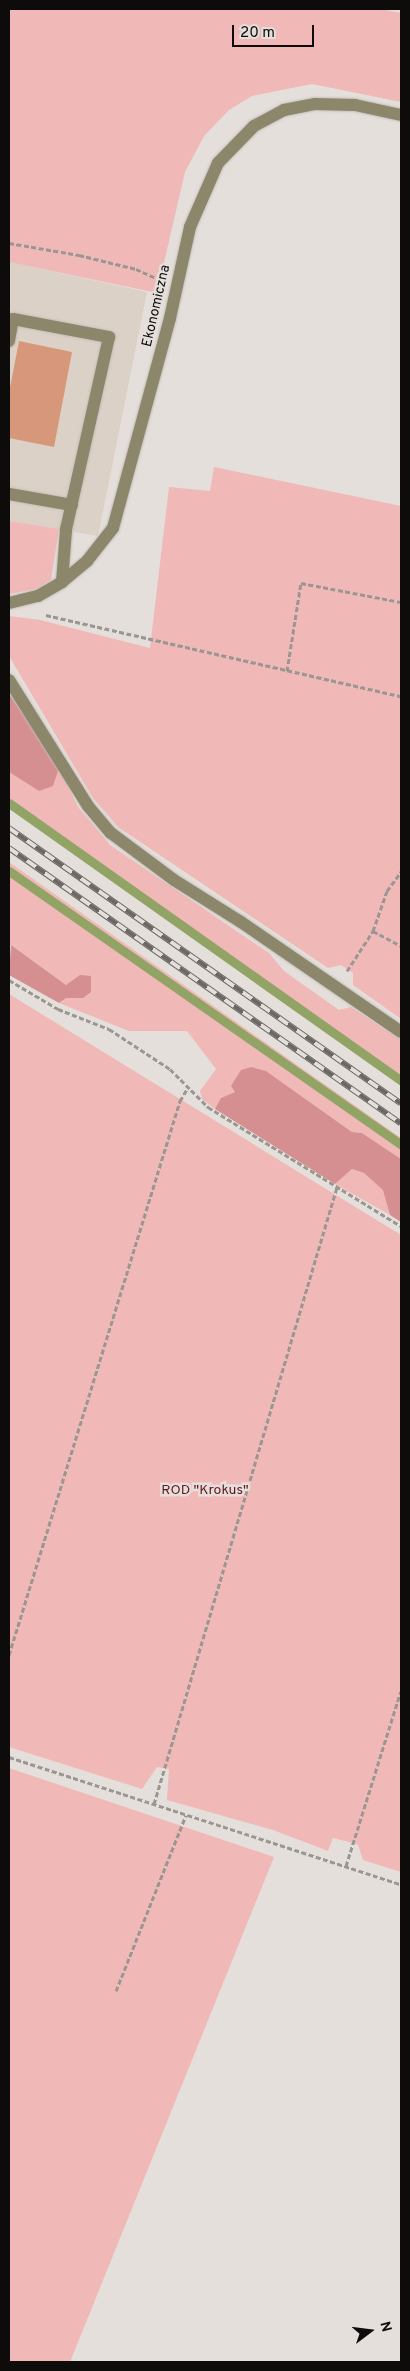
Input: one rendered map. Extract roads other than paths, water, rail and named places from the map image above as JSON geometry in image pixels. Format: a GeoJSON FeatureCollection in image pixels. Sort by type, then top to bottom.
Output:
{"type":"FeatureCollection","features":[{"type":"Feature","properties":{"kind":"street","name":"Ekonomiczna"},"geometry":{"type":"LineString","coordinates":[[9,603],[29,600],[62,582],[86,561],[113,528],[177,287],[190,227],[203,193],[218,163],[254,126],[284,110],[314,104],[355,105],[401,115]]}},
{"type":"Feature","properties":{"kind":"street"},"geometry":{"type":"LineString","coordinates":[[9,341],[13,320],[108,337],[72,505],[62,582]]}},
{"type":"Feature","properties":{"kind":"street"},"geometry":{"type":"LineString","coordinates":[[9,494],[72,505]]}},
{"type":"Feature","properties":{"kind":"street"},"geometry":{"type":"LineString","coordinates":[[9,680],[88,806],[111,833],[174,880],[401,1032]]}},
{"type":"Feature","properties":{"kind":"waterway"},"geometry":{"type":"LineString","coordinates":[[9,803],[401,1081]]}},
{"type":"Feature","properties":{"kind":"waterway"},"geometry":{"type":"LineString","coordinates":[[9,871],[401,1144]]}},
{"type":"Feature","properties":{"kind":"railway"},"geometry":{"type":"LineString","coordinates":[[9,828],[401,1103]]}},
{"type":"Feature","properties":{"kind":"railway"},"geometry":{"type":"LineString","coordinates":[[9,848],[401,1123]]}},
{"type":"Feature","properties":{"kind":"park label","name":"ROD \"Krokus\""},"geometry":{"type":"Point","coordinates":[205,1491]}}]}
